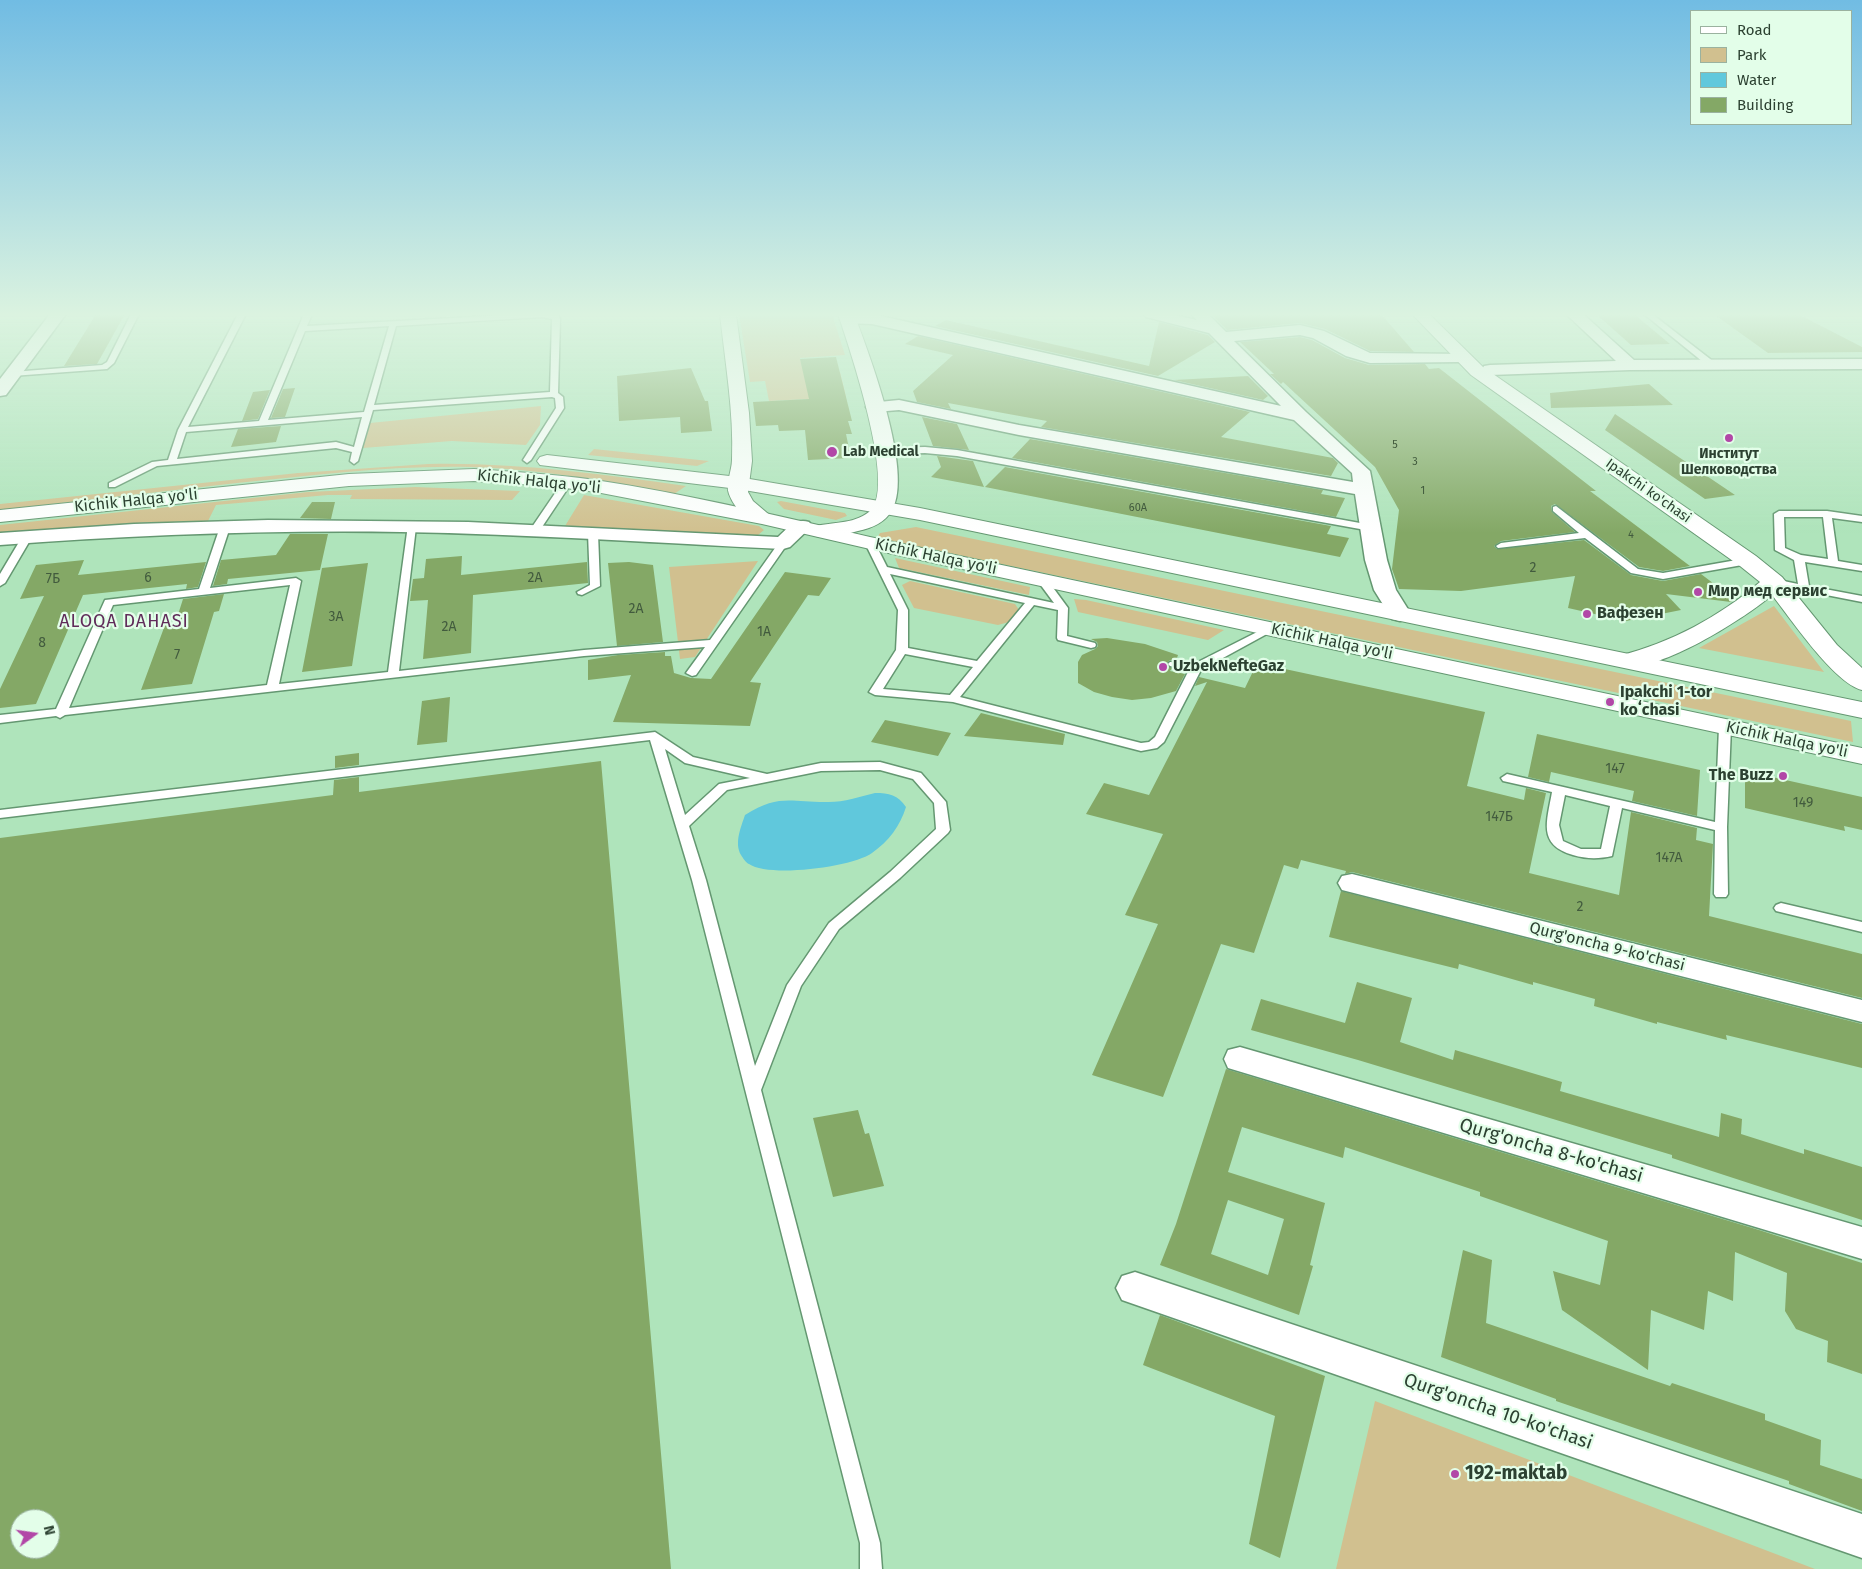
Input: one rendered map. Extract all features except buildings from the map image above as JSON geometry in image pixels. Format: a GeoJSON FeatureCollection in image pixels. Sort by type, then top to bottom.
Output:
{"type":"FeatureCollection","features":[{"type":"Feature","properties":{"kind":"main road"},"geometry":{"type":"LineString","coordinates":[[737,387],[742,461],[738,483],[741,500],[750,510],[762,518]]}},
{"type":"Feature","properties":{"kind":"main road"},"geometry":{"type":"LineString","coordinates":[[813,529],[865,522],[884,508],[888,490],[887,451],[869,387]]}},
{"type":"Feature","properties":{"kind":"main road","name":"Ipakchi ko'chasi"},"geometry":{"type":"LineString","coordinates":[[1506,387],[1748,561],[1774,582],[1828,650],[1862,682]]}},
{"type":"Feature","properties":{"kind":"main road","name":"Kichik Halqa yo'li"},"geometry":{"type":"LineString","coordinates":[[103,486],[361,457]]}},
{"type":"Feature","properties":{"kind":"main road","name":"Kichik Halqa yo'li"},"geometry":{"type":"LineString","coordinates":[[461,457],[575,464],[738,483],[884,508],[1862,710]]}},
{"type":"Feature","properties":{"kind":"main road","name":"Kichik Halqa yo'li"},"geometry":{"type":"LineString","coordinates":[[0,516],[349,480],[474,475],[567,482],[762,518],[870,543],[1862,756]]}},
{"type":"Feature","properties":{"kind":"main road"},"geometry":{"type":"LineString","coordinates":[[1628,661],[1655,655],[1688,640],[1753,601],[1774,582]]}},
{"type":"Feature","properties":{"kind":"street"},"geometry":{"type":"LineString","coordinates":[[1173,387],[1300,416]]}},
{"type":"Feature","properties":{"kind":"street"},"geometry":{"type":"LineString","coordinates":[[1271,387],[1361,471],[1376,560],[1385,590],[1400,614]]}},
{"type":"Feature","properties":{"kind":"street"},"geometry":{"type":"LineString","coordinates":[[875,406],[899,405],[1019,430],[1365,490]]}},
{"type":"Feature","properties":{"kind":"street"},"geometry":{"type":"LineString","coordinates":[[0,539],[113,531],[225,527],[411,527],[535,530],[783,543],[813,529]]}},
{"type":"Feature","properties":{"kind":"street","name":"Qurg'oncha 9-ko'chasi"},"geometry":{"type":"LineString","coordinates":[[1352,883],[1862,1012]]}},
{"type":"Feature","properties":{"kind":"street","name":"Qurg'oncha 8-ko'chasi"},"geometry":{"type":"LineString","coordinates":[[1240,1059],[1862,1243]]}},
{"type":"Feature","properties":{"kind":"street","name":"Qurg'oncha 10-ko'chasi"},"geometry":{"type":"LineString","coordinates":[[1135,1288],[1862,1536]]}},
{"type":"Feature","properties":{"kind":"lane"},"geometry":{"type":"LineString","coordinates":[[172,462],[182,430],[204,387]]}},
{"type":"Feature","properties":{"kind":"lane"},"geometry":{"type":"LineString","coordinates":[[263,422],[278,387]]}},
{"type":"Feature","properties":{"kind":"lane"},"geometry":{"type":"LineString","coordinates":[[103,486],[148,466],[172,462],[336,445],[361,457],[369,411],[376,387]]}},
{"type":"Feature","properties":{"kind":"lane"},"geometry":{"type":"LineString","coordinates":[[554,387],[554,394]]}},
{"type":"Feature","properties":{"kind":"lane"},"geometry":{"type":"LineString","coordinates":[[182,430],[554,394],[559,397],[560,408],[526,460]]}},
{"type":"Feature","properties":{"kind":"lane"},"geometry":{"type":"LineString","coordinates":[[887,451],[926,450],[957,453],[1371,528]]}},
{"type":"Feature","properties":{"kind":"lane"},"geometry":{"type":"LineString","coordinates":[[535,530],[567,482]]}},
{"type":"Feature","properties":{"kind":"lane"},"geometry":{"type":"LineString","coordinates":[[1556,509],[1635,571],[1663,576],[1748,561]]}},
{"type":"Feature","properties":{"kind":"lane"},"geometry":{"type":"LineString","coordinates":[[1862,519],[1828,514],[1779,514],[1780,550],[1799,558],[1862,568]]}},
{"type":"Feature","properties":{"kind":"lane"},"geometry":{"type":"LineString","coordinates":[[1828,514],[1833,563]]}},
{"type":"Feature","properties":{"kind":"lane"},"geometry":{"type":"LineString","coordinates":[[203,592],[225,527]]}},
{"type":"Feature","properties":{"kind":"lane"},"geometry":{"type":"LineString","coordinates":[[393,676],[411,527]]}},
{"type":"Feature","properties":{"kind":"lane"},"geometry":{"type":"LineString","coordinates":[[582,592],[595,586],[593,533]]}},
{"type":"Feature","properties":{"kind":"lane"},"geometry":{"type":"LineString","coordinates":[[1501,546],[1587,535]]}},
{"type":"Feature","properties":{"kind":"lane"},"geometry":{"type":"LineString","coordinates":[[0,583],[27,537]]}},
{"type":"Feature","properties":{"kind":"lane"},"geometry":{"type":"LineString","coordinates":[[692,673],[783,543]]}},
{"type":"Feature","properties":{"kind":"lane"},"geometry":{"type":"LineString","coordinates":[[870,543],[885,570],[903,610],[902,650],[875,692],[953,699],[1142,747],[1153,745],[1160,739],[1196,668],[1271,629]]}},
{"type":"Feature","properties":{"kind":"lane"},"geometry":{"type":"LineString","coordinates":[[1799,558],[1804,589]]}},
{"type":"Feature","properties":{"kind":"lane"},"geometry":{"type":"LineString","coordinates":[[885,570],[1063,608]]}},
{"type":"Feature","properties":{"kind":"lane"},"geometry":{"type":"LineString","coordinates":[[1042,580],[1063,608],[1062,638],[1092,645]]}},
{"type":"Feature","properties":{"kind":"lane"},"geometry":{"type":"LineString","coordinates":[[60,714],[109,602],[296,581],[272,689]]}},
{"type":"Feature","properties":{"kind":"lane"},"geometry":{"type":"LineString","coordinates":[[1774,582],[1862,599]]}},
{"type":"Feature","properties":{"kind":"lane"},"geometry":{"type":"LineString","coordinates":[[953,699],[1031,602]]}},
{"type":"Feature","properties":{"kind":"lane"},"geometry":{"type":"LineString","coordinates":[[0,719],[60,714],[584,653],[713,643]]}},
{"type":"Feature","properties":{"kind":"lane"},"geometry":{"type":"LineString","coordinates":[[902,650],[980,665]]}},
{"type":"Feature","properties":{"kind":"lane"},"geometry":{"type":"LineString","coordinates":[[1174,664],[1196,668]]}},
{"type":"Feature","properties":{"kind":"lane"},"geometry":{"type":"LineString","coordinates":[[1721,894],[1721,826],[1725,727]]}},
{"type":"Feature","properties":{"kind":"lane"},"geometry":{"type":"LineString","coordinates":[[0,814],[655,736],[689,760],[767,778]]}},
{"type":"Feature","properties":{"kind":"lane"},"geometry":{"type":"LineString","coordinates":[[655,736],[699,880],[754,1092],[870,1543],[871,1569]]}},
{"type":"Feature","properties":{"kind":"lane"},"geometry":{"type":"LineString","coordinates":[[682,826],[723,787],[821,767],[880,766],[917,776],[940,802],[943,830],[895,875],[834,926],[794,984],[754,1092]]}},
{"type":"Feature","properties":{"kind":"lane"},"geometry":{"type":"LineString","coordinates":[[1507,778],[1721,826]]}},
{"type":"Feature","properties":{"kind":"lane"},"geometry":{"type":"LineString","coordinates":[[1559,791],[1553,826],[1557,842],[1571,852],[1607,853],[1618,804]]}},
{"type":"Feature","properties":{"kind":"lane"},"geometry":{"type":"LineString","coordinates":[[1781,908],[1862,927]]}},
{"type":"Feature","properties":{"kind":"green space"},"geometry":{"type":"Polygon","coordinates":[[[766,387],[844,387],[846,397],[769,401],[766,387]]]}},
{"type":"Feature","properties":{"kind":"green space"},"geometry":{"type":"Polygon","coordinates":[[[541,406],[540,425],[526,445],[452,441],[363,448],[370,423],[541,406]]]}},
{"type":"Feature","properties":{"kind":"green space"},"geometry":{"type":"Polygon","coordinates":[[[594,449],[709,461],[697,466],[588,455],[594,449]]]}},
{"type":"Feature","properties":{"kind":"green space"},"geometry":{"type":"Polygon","coordinates":[[[428,464],[525,467],[590,473],[686,486],[674,494],[599,480],[522,470],[471,467],[412,468],[354,471],[0,510],[0,504],[298,473],[428,464]]]}},
{"type":"Feature","properties":{"kind":"green space"},"geometry":{"type":"Polygon","coordinates":[[[415,487],[520,491],[512,500],[350,499],[352,495],[328,495],[216,505],[208,521],[136,523],[0,534],[0,525],[308,492],[415,487]]]}},
{"type":"Feature","properties":{"kind":"green space"},"geometry":{"type":"Polygon","coordinates":[[[584,495],[759,526],[764,530],[758,535],[750,537],[565,526],[584,495]]]}},
{"type":"Feature","properties":{"kind":"green space"},"geometry":{"type":"Polygon","coordinates":[[[781,501],[845,513],[847,516],[836,520],[784,509],[777,502],[781,501]]]}},
{"type":"Feature","properties":{"kind":"green space"},"geometry":{"type":"Polygon","coordinates":[[[916,527],[1851,721],[1853,742],[877,538],[880,533],[916,527]]]}},
{"type":"Feature","properties":{"kind":"green space"},"geometry":{"type":"Polygon","coordinates":[[[895,558],[1030,587],[1029,595],[899,568],[895,558]]]}},
{"type":"Feature","properties":{"kind":"green space"},"geometry":{"type":"Polygon","coordinates":[[[758,561],[695,657],[680,659],[669,567],[758,561]]]}},
{"type":"Feature","properties":{"kind":"green space"},"geometry":{"type":"Polygon","coordinates":[[[910,581],[1015,604],[1019,610],[1009,622],[998,625],[914,608],[902,585],[910,581]]]}},
{"type":"Feature","properties":{"kind":"green space"},"geometry":{"type":"Polygon","coordinates":[[[1074,599],[1224,630],[1208,640],[1078,612],[1074,599]]]}},
{"type":"Feature","properties":{"kind":"green space"},"geometry":{"type":"Polygon","coordinates":[[[1774,606],[1824,672],[1699,648],[1774,606]]]}},
{"type":"Feature","properties":{"kind":"green space","name":"192-maktab"},"geometry":{"type":"Polygon","coordinates":[[[1375,1401],[1815,1569],[1336,1569],[1375,1401]]]}},
{"type":"Feature","properties":{"kind":"water"},"geometry":{"type":"Polygon","coordinates":[[[875,793],[893,796],[906,807],[901,821],[889,838],[872,853],[862,858],[848,863],[811,869],[774,870],[759,868],[749,864],[741,855],[738,840],[745,815],[756,808],[784,801],[838,802],[875,793]]]}},
{"type":"Feature","properties":{"kind":"place","name":"Институт Шелководства"},"geometry":{"type":"Point","coordinates":[1729,438]}},
{"type":"Feature","properties":{"kind":"place","name":"Lab Medical"},"geometry":{"type":"Point","coordinates":[832,452]}},
{"type":"Feature","properties":{"kind":"place","name":"Мир мед сервис"},"geometry":{"type":"Point","coordinates":[1698,592]}},
{"type":"Feature","properties":{"kind":"place","name":"Вафезен"},"geometry":{"type":"Point","coordinates":[1587,614]}},
{"type":"Feature","properties":{"kind":"place","name":"UzbekNefteGaz"},"geometry":{"type":"Point","coordinates":[1163,667]}},
{"type":"Feature","properties":{"kind":"place","name":"Ipakchi 1-tor koʻchasi"},"geometry":{"type":"Point","coordinates":[1610,702]}},
{"type":"Feature","properties":{"kind":"place","name":"The Buzz"},"geometry":{"type":"Point","coordinates":[1783,776]}},
{"type":"Feature","properties":{"kind":"place","name":"192-maktab"},"geometry":{"type":"Point","coordinates":[1455,1474]}},
{"type":"Feature","properties":{"kind":"district","name":"ALOQA DAHASI"},"geometry":{"type":"Point","coordinates":[124,622]}}]}
